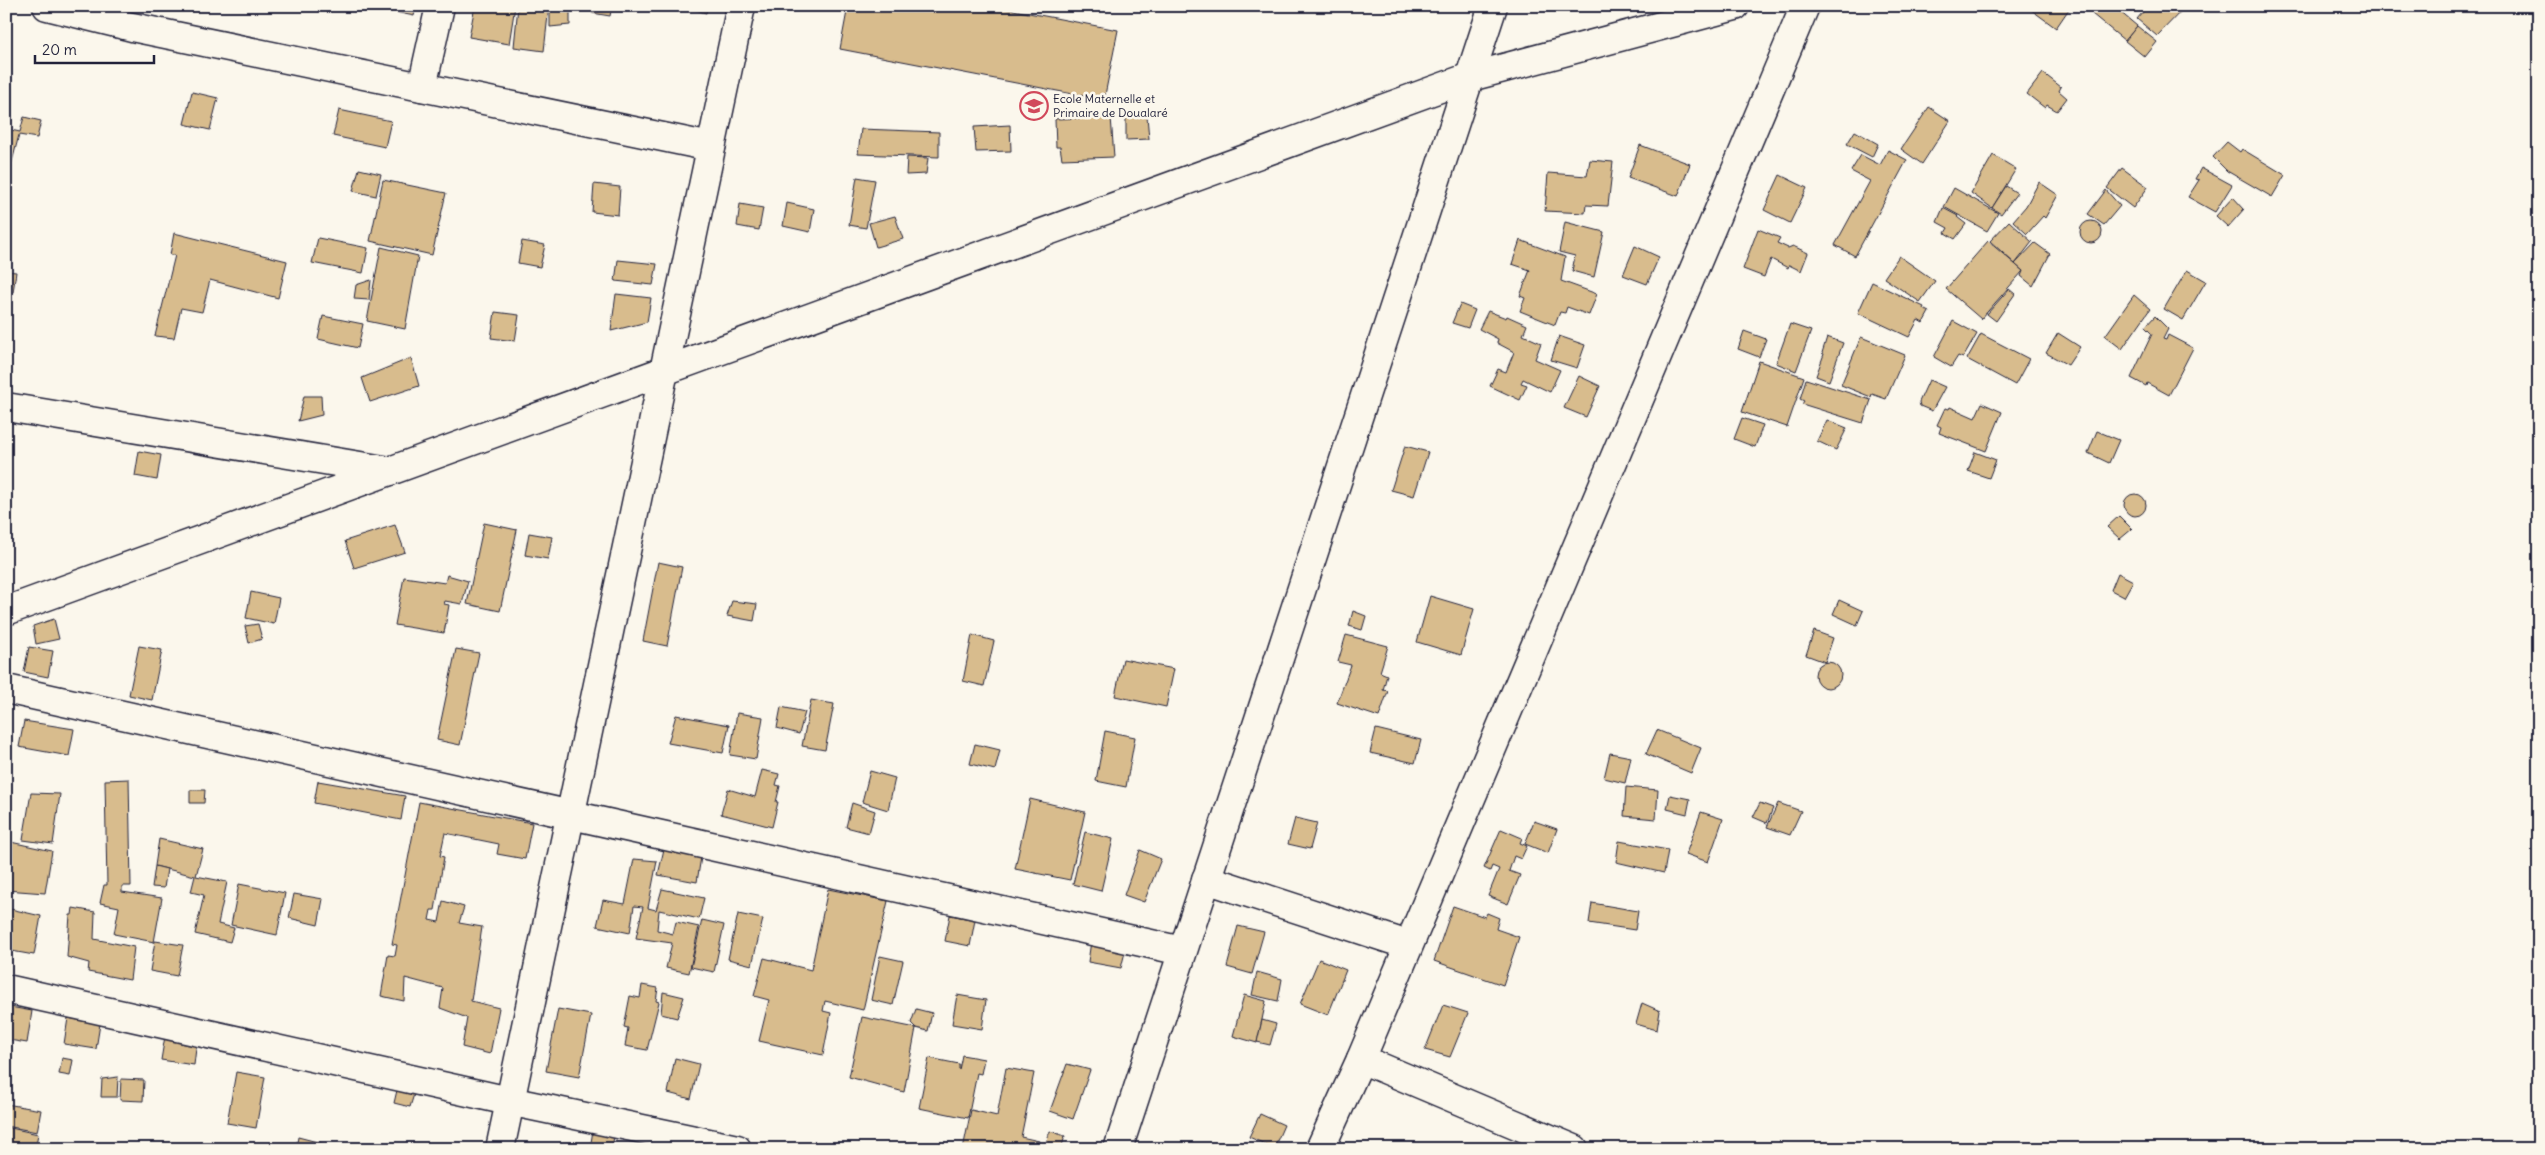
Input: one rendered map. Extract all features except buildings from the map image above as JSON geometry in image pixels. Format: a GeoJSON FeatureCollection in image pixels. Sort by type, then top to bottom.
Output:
{"type":"FeatureCollection","features":[{"type":"Feature","properties":{"kind":"street"},"geometry":{"type":"LineString","coordinates":[[47,6],[134,17],[422,87],[711,147]]}},
{"type":"Feature","properties":{"kind":"street"},"geometry":{"type":"LineString","coordinates":[[422,87],[440,6]]}},
{"type":"Feature","properties":{"kind":"street"},"geometry":{"type":"LineString","coordinates":[[500,1149],[572,816],[663,372],[741,6]]}},
{"type":"Feature","properties":{"kind":"street"},"geometry":{"type":"LineString","coordinates":[[1118,1149],[1493,6]]}},
{"type":"Feature","properties":{"kind":"street"},"geometry":{"type":"LineString","coordinates":[[6,611],[1470,77],[1735,6]]}},
{"type":"Feature","properties":{"kind":"street"},"geometry":{"type":"LineString","coordinates":[[1320,1149],[1361,1059],[1805,6]]}},
{"type":"Feature","properties":{"kind":"street"},"geometry":{"type":"LineString","coordinates":[[6,407],[390,471]]}},
{"type":"Feature","properties":{"kind":"street"},"geometry":{"type":"LineString","coordinates":[[6,690],[1182,951]]}},
{"type":"Feature","properties":{"kind":"street"},"geometry":{"type":"LineString","coordinates":[[1206,879],[1408,945]]}},
{"type":"Feature","properties":{"kind":"street"},"geometry":{"type":"LineString","coordinates":[[6,989],[510,1101],[737,1149]]}},
{"type":"Feature","properties":{"kind":"street"},"geometry":{"type":"LineString","coordinates":[[1361,1059],[1574,1149]]}},
{"type":"Feature","properties":{"kind":"place","name":"Ecole Maternelle et Primaire de Doualaré"},"geometry":{"type":"Point","coordinates":[1034,106]}}]}
